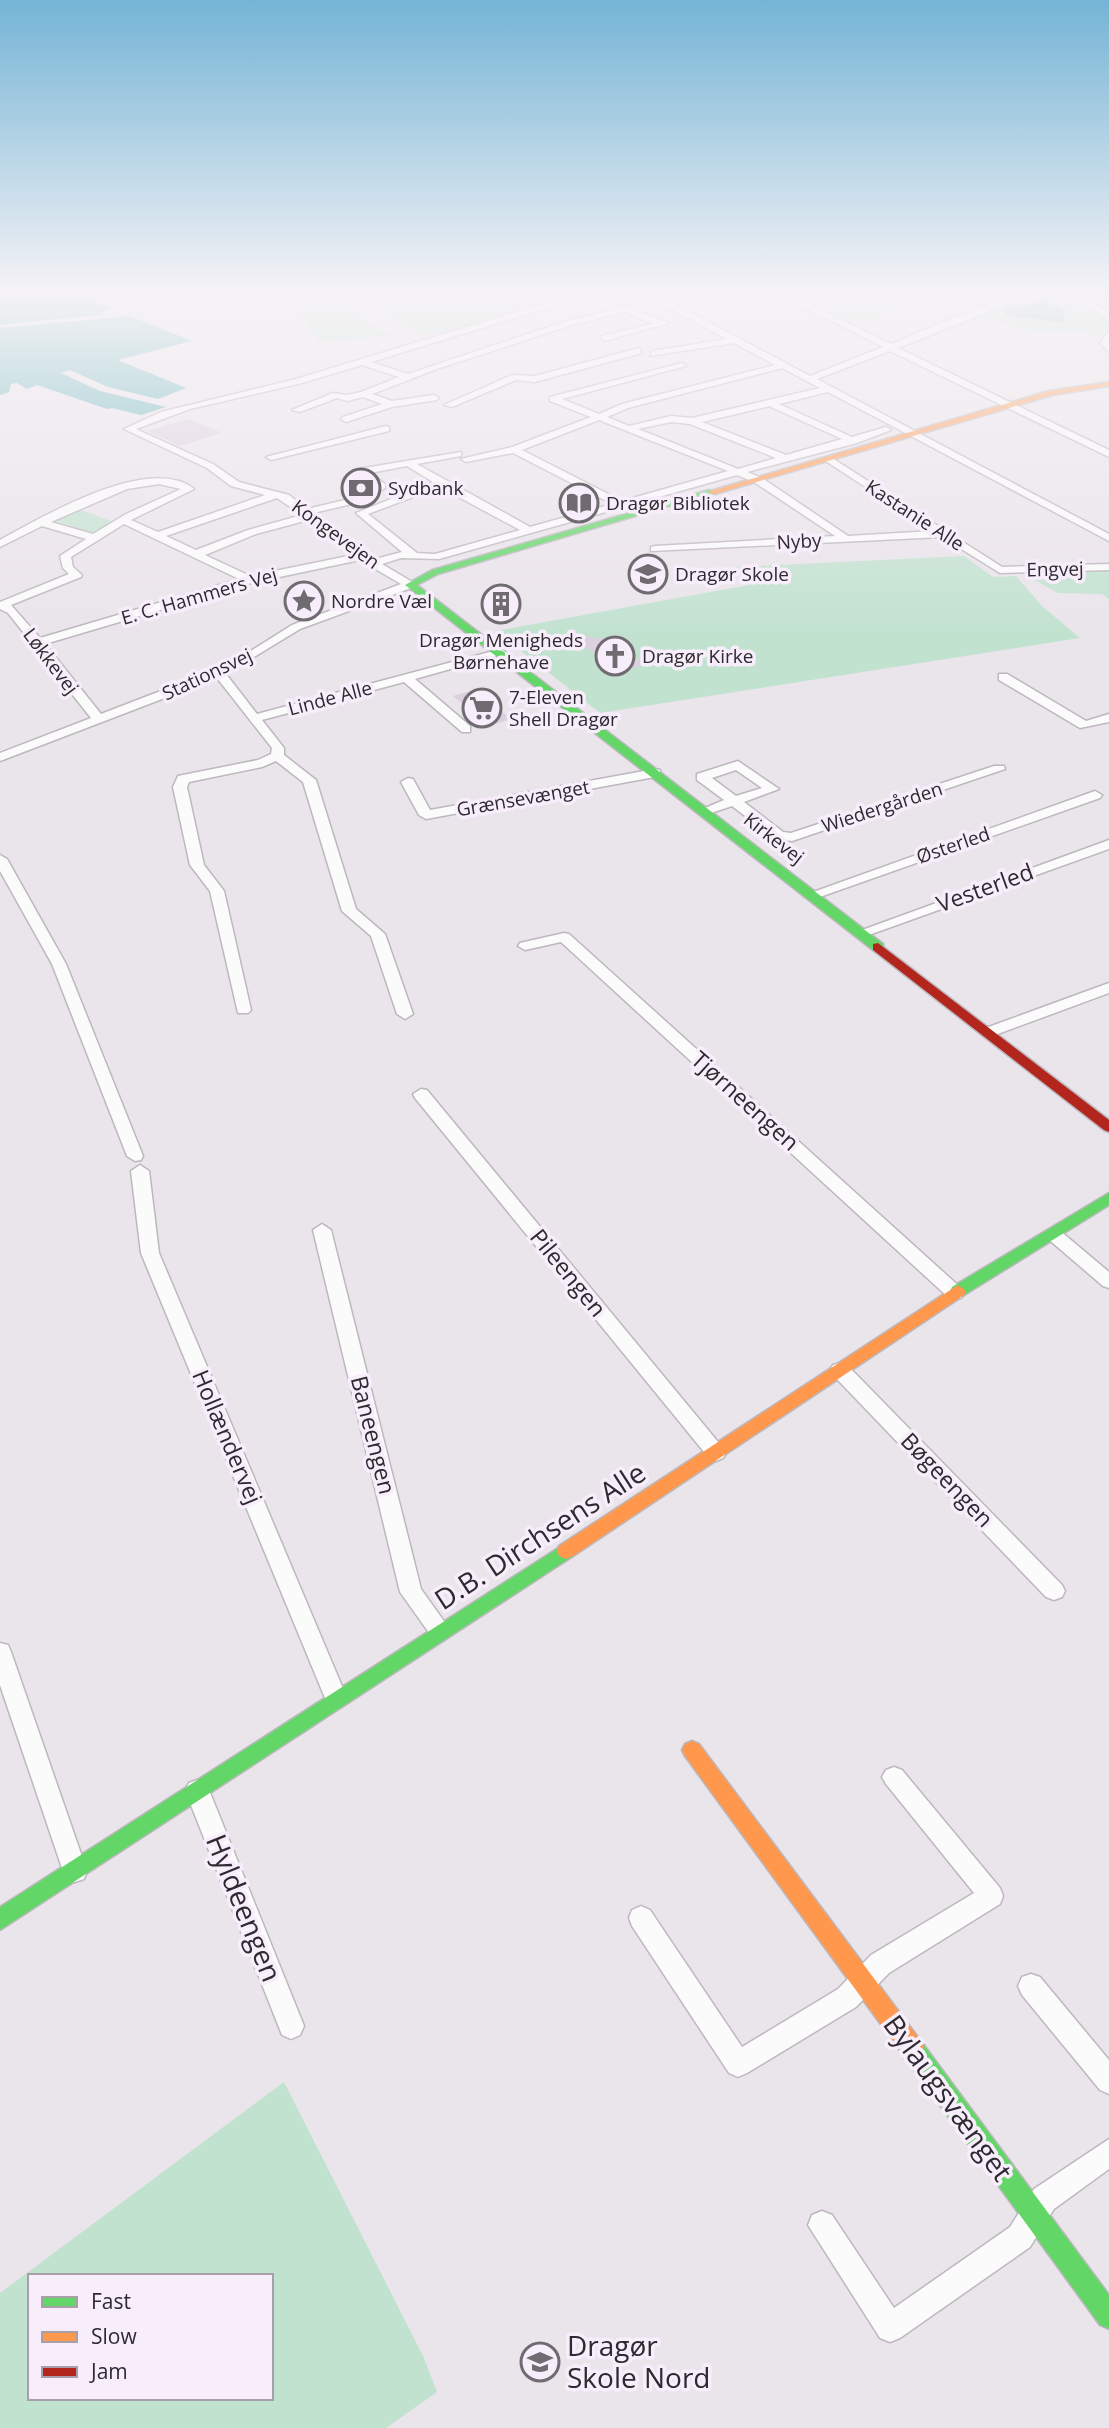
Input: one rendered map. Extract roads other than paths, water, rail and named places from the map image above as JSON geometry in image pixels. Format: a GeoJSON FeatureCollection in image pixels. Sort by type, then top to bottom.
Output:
{"type":"FeatureCollection","features":[{"type":"Feature","properties":{"kind":"street","name":"Kongevejen"},"geometry":{"type":"LineString","coordinates":[[195,407],[129,429],[176,450],[235,484],[278,494],[362,556],[410,585]]}},
{"type":"Feature","properties":{"kind":"street"},"geometry":{"type":"LineString","coordinates":[[297,410],[304,407]]}},
{"type":"Feature","properties":{"kind":"street"},"geometry":{"type":"LineString","coordinates":[[346,419],[381,407]]}},
{"type":"Feature","properties":{"kind":"street"},"geometry":{"type":"LineString","coordinates":[[575,407],[758,480],[846,538]]}},
{"type":"Feature","properties":{"kind":"street"},"geometry":{"type":"LineString","coordinates":[[199,553],[252,532],[352,500],[381,486],[362,471],[408,462],[514,450],[629,407]]}},
{"type":"Feature","properties":{"kind":"street"},"geometry":{"type":"LineString","coordinates":[[692,421],[762,407]]}},
{"type":"Feature","properties":{"kind":"street"},"geometry":{"type":"LineString","coordinates":[[779,407],[870,448]]}},
{"type":"Feature","properties":{"kind":"street"},"geometry":{"type":"LineString","coordinates":[[864,407],[1109,538]]}},
{"type":"Feature","properties":{"kind":"street"},"geometry":{"type":"LineString","coordinates":[[410,585],[435,572],[1009,407]]}},
{"type":"Feature","properties":{"kind":"street"},"geometry":{"type":"LineString","coordinates":[[1016,407],[1109,454]]}},
{"type":"Feature","properties":{"kind":"street"},"geometry":{"type":"LineString","coordinates":[[632,428],[671,419],[692,421],[784,458]]}},
{"type":"Feature","properties":{"kind":"street"},"geometry":{"type":"LineString","coordinates":[[271,457],[386,429]]}},
{"type":"Feature","properties":{"kind":"street"},"geometry":{"type":"LineString","coordinates":[[373,563],[401,555],[435,557],[886,430]]}},
{"type":"Feature","properties":{"kind":"street"},"geometry":{"type":"LineString","coordinates":[[514,450],[620,504]]}},
{"type":"Feature","properties":{"kind":"street","name":"Kastanie Alle"},"geometry":{"type":"LineString","coordinates":[[830,460],[1000,570]]}},
{"type":"Feature","properties":{"kind":"street"},"geometry":{"type":"LineString","coordinates":[[408,462],[528,530]]}},
{"type":"Feature","properties":{"kind":"street"},"geometry":{"type":"LineString","coordinates":[[0,544],[103,496],[151,481],[189,489],[92,537],[65,556],[68,568],[77,575],[2,606]]}},
{"type":"Feature","properties":{"kind":"street"},"geometry":{"type":"LineString","coordinates":[[414,556],[362,516],[389,501],[441,483]]}},
{"type":"Feature","properties":{"kind":"street"},"geometry":{"type":"LineString","coordinates":[[160,535],[278,494]]}},
{"type":"Feature","properties":{"kind":"street"},"geometry":{"type":"LineString","coordinates":[[124,520],[199,553],[249,580]]}},
{"type":"Feature","properties":{"kind":"street"},"geometry":{"type":"LineString","coordinates":[[44,523],[92,537]]}},
{"type":"Feature","properties":{"kind":"street"},"geometry":{"type":"LineString","coordinates":[[0,526],[18,534]]}},
{"type":"Feature","properties":{"kind":"street","name":"Nyby"},"geometry":{"type":"LineString","coordinates":[[655,549],[944,534]]}},
{"type":"Feature","properties":{"kind":"street","name":"E. C. Hammers Vej"},"geometry":{"type":"LineString","coordinates":[[38,642],[249,580],[362,556]]}},
{"type":"Feature","properties":{"kind":"street","name":"Engvej"},"geometry":{"type":"LineString","coordinates":[[1000,570],[1109,568]]}},
{"type":"Feature","properties":{"kind":"street","name":"Kirkevej"},"geometry":{"type":"LineString","coordinates":[[410,585],[1109,1126]]}},
{"type":"Feature","properties":{"kind":"street","name":"Stationsvej"},"geometry":{"type":"LineString","coordinates":[[0,757],[219,673],[242,662],[296,627],[410,585]]}},
{"type":"Feature","properties":{"kind":"street","name":"Løkkevej"},"geometry":{"type":"LineString","coordinates":[[2,606],[38,642],[99,719]]}},
{"type":"Feature","properties":{"kind":"street","name":"Linde Alle"},"geometry":{"type":"LineString","coordinates":[[255,718],[501,653]]}},
{"type":"Feature","properties":{"kind":"street"},"geometry":{"type":"LineString","coordinates":[[219,673],[278,748],[277,756]]}},
{"type":"Feature","properties":{"kind":"street"},"geometry":{"type":"LineString","coordinates":[[1003,677],[1084,725],[1109,718]]}},
{"type":"Feature","properties":{"kind":"street"},"geometry":{"type":"LineString","coordinates":[[406,678],[466,729]]}},
{"type":"Feature","properties":{"kind":"street"},"geometry":{"type":"LineString","coordinates":[[243,1010],[216,891],[197,865],[180,787],[183,779],[262,763],[277,756]]}},
{"type":"Feature","properties":{"kind":"street"},"geometry":{"type":"LineString","coordinates":[[277,756],[309,780],[349,911],[378,934],[405,1014]]}},
{"type":"Feature","properties":{"kind":"street","name":"Wiedergården"},"geometry":{"type":"LineString","coordinates":[[705,811],[734,801],[779,835],[792,837],[999,769]]}},
{"type":"Feature","properties":{"kind":"street","name":"Grænsevænget"},"geometry":{"type":"LineString","coordinates":[[408,782],[426,814],[655,773]]}},
{"type":"Feature","properties":{"kind":"street","name":"Østerled"},"geometry":{"type":"LineString","coordinates":[[812,895],[1095,795]]}},
{"type":"Feature","properties":{"kind":"street","name":"Vesterled"},"geometry":{"type":"LineString","coordinates":[[861,933],[1109,844]]}},
{"type":"Feature","properties":{"kind":"street","name":"Hollændervej"},"geometry":{"type":"LineString","coordinates":[[0,859],[59,964],[138,1163],[150,1253],[336,1698]]}},
{"type":"Feature","properties":{"kind":"street","name":"Tjørneengen"},"geometry":{"type":"LineString","coordinates":[[525,946],[564,936],[955,1293]]}},
{"type":"Feature","properties":{"kind":"street"},"geometry":{"type":"LineString","coordinates":[[989,1032],[1109,988]]}},
{"type":"Feature","properties":{"kind":"street","name":"Pileengen"},"geometry":{"type":"LineString","coordinates":[[421,1094],[716,1453]]}},
{"type":"Feature","properties":{"kind":"street","name":"D.B. Dirchsens Alle"},"geometry":{"type":"LineString","coordinates":[[0,1920],[336,1698],[716,1453],[955,1293],[1109,1198]]}},
{"type":"Feature","properties":{"kind":"street","name":"Baneengen"},"geometry":{"type":"LineString","coordinates":[[322,1230],[411,1592],[440,1631]]}},
{"type":"Feature","properties":{"kind":"street"},"geometry":{"type":"LineString","coordinates":[[1053,1234],[1109,1282]]}},
{"type":"Feature","properties":{"kind":"street","name":"Bøgeengen"},"geometry":{"type":"LineString","coordinates":[[840,1370],[1054,1591]]}},
{"type":"Feature","properties":{"kind":"street"},"geometry":{"type":"LineString","coordinates":[[0,1652],[75,1871]]}},
{"type":"Feature","properties":{"kind":"street","name":"Bylaugsvænget"},"geometry":{"type":"LineString","coordinates":[[692,1751],[1109,2316]]}},
{"type":"Feature","properties":{"kind":"street"},"geometry":{"type":"LineString","coordinates":[[641,1918],[738,2064],[847,1998],[880,1964],[991,1896],[894,1777]]}},
{"type":"Feature","properties":{"kind":"street","name":"Hyldeengen"},"geometry":{"type":"LineString","coordinates":[[197,1790],[291,2025]]}},
{"type":"Feature","properties":{"kind":"street"},"geometry":{"type":"LineString","coordinates":[[1031,1986],[1109,2081]]}},
{"type":"Feature","properties":{"kind":"street"},"geometry":{"type":"LineString","coordinates":[[822,2225],[890,2328],[1020,2237],[1044,2199],[1109,2154]]}},
{"type":"Feature","properties":{"kind":"water"},"geometry":{"type":"Polygon","coordinates":[[[102,407],[165,407],[141,415],[102,407]]]}},
{"type":"Feature","properties":{"kind":"place","name":"Sydbank"},"geometry":{"type":"Point","coordinates":[361,488]}},
{"type":"Feature","properties":{"kind":"place","name":"Dragør Bibliotek"},"geometry":{"type":"Point","coordinates":[579,503]}},
{"type":"Feature","properties":{"kind":"place","name":"Dragør Skole"},"geometry":{"type":"Point","coordinates":[648,574]}},
{"type":"Feature","properties":{"kind":"place","name":"Nordre Væl"},"geometry":{"type":"Point","coordinates":[304,601]}},
{"type":"Feature","properties":{"kind":"place","name":"Dragør Menigheds Børnehave"},"geometry":{"type":"Point","coordinates":[501,604]}},
{"type":"Feature","properties":{"kind":"place","name":"Dragør Kirke"},"geometry":{"type":"Point","coordinates":[615,656]}},
{"type":"Feature","properties":{"kind":"place","name":"7-Eleven Shell Dragør"},"geometry":{"type":"Point","coordinates":[482,708]}},
{"type":"Feature","properties":{"kind":"place","name":"Dragør Skole Nord"},"geometry":{"type":"Point","coordinates":[540,2362]}}]}
